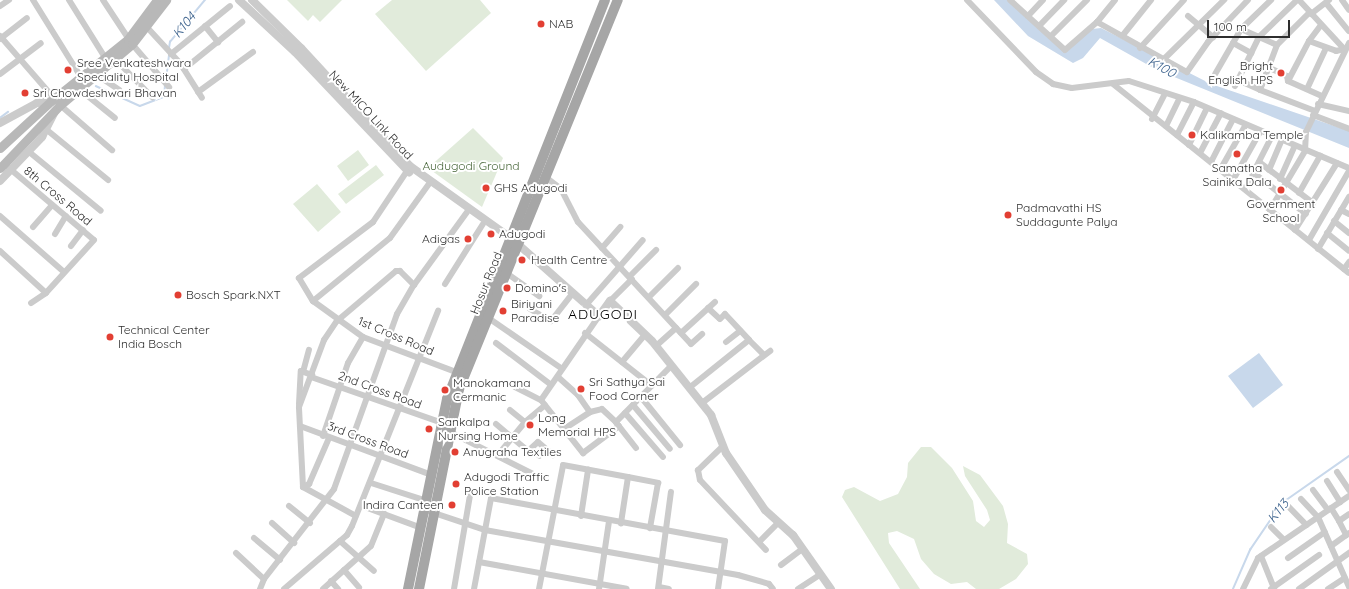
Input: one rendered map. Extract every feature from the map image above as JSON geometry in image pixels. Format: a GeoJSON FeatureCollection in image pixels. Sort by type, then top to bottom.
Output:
{"type":"FeatureCollection","features":[{"type":"Feature","properties":{"kind":"main road"},"geometry":{"type":"LineString","coordinates":[[144,25],[157,0]]}},
{"type":"Feature","properties":{"kind":"main road"},"geometry":{"type":"LineString","coordinates":[[4,168],[55,103],[79,89],[116,60],[166,0]]}},
{"type":"Feature","properties":{"kind":"main road","name":"Hosur Road"},"geometry":{"type":"LineString","coordinates":[[419,589],[448,431],[459,389],[505,272],[513,243],[605,0]]}},
{"type":"Feature","properties":{"kind":"main road","name":"Hosur Road"},"geometry":{"type":"LineString","coordinates":[[408,589],[429,474],[456,372],[544,176],[618,0]]}},
{"type":"Feature","properties":{"kind":"main road"},"geometry":{"type":"LineString","coordinates":[[0,148],[55,103],[81,77],[130,42]]}},
{"type":"Feature","properties":{"kind":"street"},"geometry":{"type":"LineString","coordinates":[[0,6],[9,0]]}},
{"type":"Feature","properties":{"kind":"street"},"geometry":{"type":"LineString","coordinates":[[33,0],[81,77]]}},
{"type":"Feature","properties":{"kind":"street"},"geometry":{"type":"LineString","coordinates":[[69,0],[106,59]]}},
{"type":"Feature","properties":{"kind":"street"},"geometry":{"type":"LineString","coordinates":[[103,0],[130,42],[169,87]]}},
{"type":"Feature","properties":{"kind":"street","name":"New MICO Link Road"},"geometry":{"type":"LineString","coordinates":[[239,0],[295,52],[409,169],[513,243]]}},
{"type":"Feature","properties":{"kind":"street","name":"New MICO Link Road"},"geometry":{"type":"LineString","coordinates":[[252,0],[301,48],[409,169]]}},
{"type":"Feature","properties":{"kind":"street"},"geometry":{"type":"LineString","coordinates":[[967,0],[1036,72],[1052,84],[1072,88],[1129,81],[1180,99],[1194,102],[1221,113],[1245,126],[1349,168]]}},
{"type":"Feature","properties":{"kind":"street"},"geometry":{"type":"LineString","coordinates":[[1010,0],[1068,49],[1097,22],[1115,0]]}},
{"type":"Feature","properties":{"kind":"street"},"geometry":{"type":"LineString","coordinates":[[1028,16],[1043,0]]}},
{"type":"Feature","properties":{"kind":"street"},"geometry":{"type":"LineString","coordinates":[[1040,25],[1064,0]]}},
{"type":"Feature","properties":{"kind":"street"},"geometry":{"type":"LineString","coordinates":[[1051,36],[1087,0]]}},
{"type":"Feature","properties":{"kind":"street"},"geometry":{"type":"LineString","coordinates":[[1124,35],[1151,0]]}},
{"type":"Feature","properties":{"kind":"street"},"geometry":{"type":"LineString","coordinates":[[1140,48],[1184,0]]}},
{"type":"Feature","properties":{"kind":"street"},"geometry":{"type":"LineString","coordinates":[[1163,60],[1197,24],[1224,0]]}},
{"type":"Feature","properties":{"kind":"street"},"geometry":{"type":"LineString","coordinates":[[1097,22],[1124,35],[1140,48],[1187,72],[1213,37],[1248,0]]}},
{"type":"Feature","properties":{"kind":"street"},"geometry":{"type":"LineString","coordinates":[[1214,76],[1241,28],[1271,0]]}},
{"type":"Feature","properties":{"kind":"street"},"geometry":{"type":"LineString","coordinates":[[1344,49],[1298,0],[1259,36],[1236,83],[1260,90],[1349,129]]}},
{"type":"Feature","properties":{"kind":"street"},"geometry":{"type":"LineString","coordinates":[[1342,0],[1349,10]]}},
{"type":"Feature","properties":{"kind":"street"},"geometry":{"type":"LineString","coordinates":[[1260,90],[1277,45],[1310,13],[1327,1],[1349,31]]}},
{"type":"Feature","properties":{"kind":"street"},"geometry":{"type":"LineString","coordinates":[[170,52],[230,6]]}},
{"type":"Feature","properties":{"kind":"street"},"geometry":{"type":"LineString","coordinates":[[1188,16],[1213,37]]}},
{"type":"Feature","properties":{"kind":"street"},"geometry":{"type":"LineString","coordinates":[[27,18],[0,37],[20,59],[55,103],[112,150]]}},
{"type":"Feature","properties":{"kind":"street"},"geometry":{"type":"LineString","coordinates":[[184,69],[242,22]]}},
{"type":"Feature","properties":{"kind":"street"},"geometry":{"type":"LineString","coordinates":[[144,25],[184,69],[202,98]]}},
{"type":"Feature","properties":{"kind":"street"},"geometry":{"type":"LineString","coordinates":[[1288,82],[1309,41],[1321,25]]}},
{"type":"Feature","properties":{"kind":"street"},"geometry":{"type":"LineString","coordinates":[[205,26],[218,42]]}},
{"type":"Feature","properties":{"kind":"street"},"geometry":{"type":"LineString","coordinates":[[1241,28],[1277,45]]}},
{"type":"Feature","properties":{"kind":"street"},"geometry":{"type":"LineString","coordinates":[[1309,41],[1326,48],[1344,49]]}},
{"type":"Feature","properties":{"kind":"street"},"geometry":{"type":"LineString","coordinates":[[0,74],[41,43]]}},
{"type":"Feature","properties":{"kind":"street"},"geometry":{"type":"LineString","coordinates":[[1233,43],[1250,53]]}},
{"type":"Feature","properties":{"kind":"street"},"geometry":{"type":"LineString","coordinates":[[1270,210],[1287,184],[1305,151],[1306,132],[1344,49],[1349,43]]}},
{"type":"Feature","properties":{"kind":"street"},"geometry":{"type":"LineString","coordinates":[[1306,89],[1326,48]]}},
{"type":"Feature","properties":{"kind":"street"},"geometry":{"type":"LineString","coordinates":[[198,92],[253,52]]}},
{"type":"Feature","properties":{"kind":"street"},"geometry":{"type":"LineString","coordinates":[[116,60],[152,97]]}},
{"type":"Feature","properties":{"kind":"street"},"geometry":{"type":"LineString","coordinates":[[1272,69],[1287,76],[1288,82]]}},
{"type":"Feature","properties":{"kind":"street"},"geometry":{"type":"LineString","coordinates":[[97,75],[119,90]]}},
{"type":"Feature","properties":{"kind":"street"},"geometry":{"type":"LineString","coordinates":[[1288,82],[1322,96]]}},
{"type":"Feature","properties":{"kind":"street"},"geometry":{"type":"LineString","coordinates":[[1113,84],[1152,119],[1166,126],[1346,271],[1349,262]]}},
{"type":"Feature","properties":{"kind":"street"},"geometry":{"type":"LineString","coordinates":[[79,89],[115,118]]}},
{"type":"Feature","properties":{"kind":"street"},"geometry":{"type":"LineString","coordinates":[[1152,119],[1165,94]]}},
{"type":"Feature","properties":{"kind":"street"},"geometry":{"type":"LineString","coordinates":[[1166,126],[1180,99]]}},
{"type":"Feature","properties":{"kind":"street"},"geometry":{"type":"LineString","coordinates":[[1177,135],[1194,102]]}},
{"type":"Feature","properties":{"kind":"street"},"geometry":{"type":"LineString","coordinates":[[0,123],[37,103],[55,103]]}},
{"type":"Feature","properties":{"kind":"street"},"geometry":{"type":"LineString","coordinates":[[0,181],[4,168],[28,151],[47,130],[55,103]]}},
{"type":"Feature","properties":{"kind":"street"},"geometry":{"type":"LineString","coordinates":[[1318,104],[1349,111]]}},
{"type":"Feature","properties":{"kind":"street"},"geometry":{"type":"LineString","coordinates":[[1189,145],[1207,108]]}},
{"type":"Feature","properties":{"kind":"street"},"geometry":{"type":"LineString","coordinates":[[1200,153],[1221,113]]}},
{"type":"Feature","properties":{"kind":"street"},"geometry":{"type":"LineString","coordinates":[[1211,162],[1233,119]]}},
{"type":"Feature","properties":{"kind":"street"},"geometry":{"type":"LineString","coordinates":[[1220,170],[1245,126]]}},
{"type":"Feature","properties":{"kind":"street"},"geometry":{"type":"LineString","coordinates":[[47,130],[108,180]]}},
{"type":"Feature","properties":{"kind":"street"},"geometry":{"type":"LineString","coordinates":[[1233,180],[1260,132]]}},
{"type":"Feature","properties":{"kind":"street"},"geometry":{"type":"LineString","coordinates":[[1245,189],[1272,136]]}},
{"type":"Feature","properties":{"kind":"street"},"geometry":{"type":"LineString","coordinates":[[1268,170],[1282,140]]}},
{"type":"Feature","properties":{"kind":"street"},"geometry":{"type":"LineString","coordinates":[[1280,178],[1295,146]]}},
{"type":"Feature","properties":{"kind":"street"},"geometry":{"type":"LineString","coordinates":[[28,151],[101,211]]}},
{"type":"Feature","properties":{"kind":"street"},"geometry":{"type":"LineString","coordinates":[[1299,193],[1320,156]]}},
{"type":"Feature","properties":{"kind":"street"},"geometry":{"type":"LineString","coordinates":[[1259,162],[1313,203]]}},
{"type":"Feature","properties":{"kind":"street"},"geometry":{"type":"LineString","coordinates":[[1295,230],[1337,163]]}},
{"type":"Feature","properties":{"kind":"street","name":"8th Cross Road"},"geometry":{"type":"LineString","coordinates":[[4,168],[66,216],[94,240],[64,272]]}},
{"type":"Feature","properties":{"kind":"street","name":"1st Cross Road"},"geometry":{"type":"LineString","coordinates":[[409,169],[374,222],[299,278],[313,301],[337,321],[363,337],[456,372]]}},
{"type":"Feature","properties":{"kind":"street"},"geometry":{"type":"LineString","coordinates":[[1309,240],[1349,171]]}},
{"type":"Feature","properties":{"kind":"street"},"geometry":{"type":"LineString","coordinates":[[1254,173],[1306,214]]}},
{"type":"Feature","properties":{"kind":"street"},"geometry":{"type":"LineString","coordinates":[[544,176],[561,190],[578,222],[691,344],[702,334]]}},
{"type":"Feature","properties":{"kind":"street"},"geometry":{"type":"LineString","coordinates":[[313,301],[390,238],[430,183]]}},
{"type":"Feature","properties":{"kind":"street","name":"New MICO Link Road"},"geometry":{"type":"LineString","coordinates":[[430,183],[466,212],[513,243]]}},
{"type":"Feature","properties":{"kind":"street"},"geometry":{"type":"LineString","coordinates":[[1318,249],[1349,199]]}},
{"type":"Feature","properties":{"kind":"street"},"geometry":{"type":"LineString","coordinates":[[33,227],[52,205]]}},
{"type":"Feature","properties":{"kind":"street"},"geometry":{"type":"LineString","coordinates":[[1341,210],[1349,214]]}},
{"type":"Feature","properties":{"kind":"street"},"geometry":{"type":"LineString","coordinates":[[260,589],[264,579],[327,500],[350,446],[398,314],[414,285],[466,212]]}},
{"type":"Feature","properties":{"kind":"street"},"geometry":{"type":"LineString","coordinates":[[0,216],[64,272],[46,293],[31,303]]}},
{"type":"Feature","properties":{"kind":"street"},"geometry":{"type":"LineString","coordinates":[[55,234],[66,216]]}},
{"type":"Feature","properties":{"kind":"street"},"geometry":{"type":"LineString","coordinates":[[1334,221],[1349,234]]}},
{"type":"Feature","properties":{"kind":"street"},"geometry":{"type":"LineString","coordinates":[[445,284],[483,224]]}},
{"type":"Feature","properties":{"kind":"street"},"geometry":{"type":"LineString","coordinates":[[602,248],[620,227]]}},
{"type":"Feature","properties":{"kind":"street"},"geometry":{"type":"LineString","coordinates":[[71,246],[83,230]]}},
{"type":"Feature","properties":{"kind":"street"},"geometry":{"type":"LineString","coordinates":[[1327,234],[1349,251]]}},
{"type":"Feature","properties":{"kind":"street"},"geometry":{"type":"LineString","coordinates":[[586,305],[619,265],[643,240]]}},
{"type":"Feature","properties":{"kind":"street"},"geometry":{"type":"LineString","coordinates":[[513,243],[600,316]]}},
{"type":"Feature","properties":{"kind":"street"},"geometry":{"type":"LineString","coordinates":[[498,455],[543,403],[550,384],[558,377],[561,368],[585,333],[600,316],[610,301],[656,250]]}},
{"type":"Feature","properties":{"kind":"street"},"geometry":{"type":"LineString","coordinates":[[0,251],[46,293]]}},
{"type":"Feature","properties":{"kind":"street"},"geometry":{"type":"LineString","coordinates":[[649,297],[678,268]]}},
{"type":"Feature","properties":{"kind":"street"},"geometry":{"type":"LineString","coordinates":[[299,407],[312,376],[324,340],[337,321],[396,271],[400,270],[414,285]]}},
{"type":"Feature","properties":{"kind":"street"},"geometry":{"type":"LineString","coordinates":[[505,272],[539,296]]}},
{"type":"Feature","properties":{"kind":"street"},"geometry":{"type":"LineString","coordinates":[[665,315],[696,284]]}},
{"type":"Feature","properties":{"kind":"street"},"geometry":{"type":"LineString","coordinates":[[530,309],[551,321],[572,293]]}},
{"type":"Feature","properties":{"kind":"street"},"geometry":{"type":"LineString","coordinates":[[610,301],[644,336],[656,346],[711,415],[723,446],[766,510],[779,522],[802,549],[831,589]]}},
{"type":"Feature","properties":{"kind":"street"},"geometry":{"type":"LineString","coordinates":[[656,346],[679,331],[716,302]]}},
{"type":"Feature","properties":{"kind":"street"},"geometry":{"type":"LineString","coordinates":[[708,308],[720,319],[725,314],[763,354]]}},
{"type":"Feature","properties":{"kind":"street"},"geometry":{"type":"LineString","coordinates":[[284,589],[340,541],[362,506],[417,358],[438,311]]}},
{"type":"Feature","properties":{"kind":"street"},"geometry":{"type":"LineString","coordinates":[[487,317],[561,368]]}},
{"type":"Feature","properties":{"kind":"street"},"geometry":{"type":"LineString","coordinates":[[726,342],[740,331]]}},
{"type":"Feature","properties":{"kind":"street"},"geometry":{"type":"LineString","coordinates":[[585,333],[652,386]]}},
{"type":"Feature","properties":{"kind":"street"},"geometry":{"type":"LineString","coordinates":[[622,362],[644,336]]}},
{"type":"Feature","properties":{"kind":"street"},"geometry":{"type":"LineString","coordinates":[[303,487],[309,484],[326,437],[348,362],[363,337]]}},
{"type":"Feature","properties":{"kind":"street"},"geometry":{"type":"LineString","coordinates":[[689,388],[749,340]]}},
{"type":"Feature","properties":{"kind":"street"},"geometry":{"type":"LineString","coordinates":[[496,343],[550,384]]}},
{"type":"Feature","properties":{"kind":"street"},"geometry":{"type":"LineString","coordinates":[[303,487],[299,385],[309,350]]}},
{"type":"Feature","properties":{"kind":"street"},"geometry":{"type":"LineString","coordinates":[[702,404],[763,354],[770,351]]}},
{"type":"Feature","properties":{"kind":"street"},"geometry":{"type":"LineString","coordinates":[[515,387],[543,403],[583,453],[618,424],[625,413],[671,366]]}},
{"type":"Feature","properties":{"kind":"street","name":"2nd Cross Road"},"geometry":{"type":"LineString","coordinates":[[303,372],[399,409],[442,422]]}},
{"type":"Feature","properties":{"kind":"street"},"geometry":{"type":"LineString","coordinates":[[558,377],[578,395],[590,412]]}},
{"type":"Feature","properties":{"kind":"street"},"geometry":{"type":"LineString","coordinates":[[641,397],[680,445]]}},
{"type":"Feature","properties":{"kind":"street"},"geometry":{"type":"LineString","coordinates":[[633,405],[670,449]]}},
{"type":"Feature","properties":{"kind":"street"},"geometry":{"type":"LineString","coordinates":[[564,429],[590,412],[602,409],[618,424],[636,448]]}},
{"type":"Feature","properties":{"kind":"street"},"geometry":{"type":"LineString","coordinates":[[510,410],[525,422]]}},
{"type":"Feature","properties":{"kind":"street"},"geometry":{"type":"LineString","coordinates":[[625,413],[663,457]]}},
{"type":"Feature","properties":{"kind":"street"},"geometry":{"type":"LineString","coordinates":[[496,424],[528,451],[538,442],[553,455]]}},
{"type":"Feature","properties":{"kind":"street","name":"3rd Cross Road"},"geometry":{"type":"LineString","coordinates":[[300,426],[381,458],[429,474]]}},
{"type":"Feature","properties":{"kind":"street"},"geometry":{"type":"LineString","coordinates":[[448,431],[539,477]]}},
{"type":"Feature","properties":{"kind":"street"},"geometry":{"type":"LineString","coordinates":[[723,446],[698,470],[700,480],[766,550]]}},
{"type":"Feature","properties":{"kind":"street"},"geometry":{"type":"LineString","coordinates":[[531,449],[540,456]]}},
{"type":"Feature","properties":{"kind":"street"},"geometry":{"type":"LineString","coordinates":[[539,589],[563,465],[658,483],[650,528]]}},
{"type":"Feature","properties":{"kind":"street"},"geometry":{"type":"LineString","coordinates":[[581,516],[588,470]]}},
{"type":"Feature","properties":{"kind":"street"},"geometry":{"type":"LineString","coordinates":[[1337,472],[1349,490]]}},
{"type":"Feature","properties":{"kind":"street"},"geometry":{"type":"LineString","coordinates":[[621,523],[628,477]]}},
{"type":"Feature","properties":{"kind":"street"},"geometry":{"type":"LineString","coordinates":[[1327,481],[1340,502]]}},
{"type":"Feature","properties":{"kind":"street"},"geometry":{"type":"LineString","coordinates":[[371,483],[423,504],[433,512],[466,522],[485,530],[605,550],[721,572],[771,587]]}},
{"type":"Feature","properties":{"kind":"street"},"geometry":{"type":"LineString","coordinates":[[303,487],[356,516]]}},
{"type":"Feature","properties":{"kind":"street"},"geometry":{"type":"LineString","coordinates":[[1313,490],[1330,509],[1347,534],[1331,546]]}},
{"type":"Feature","properties":{"kind":"street"},"geometry":{"type":"LineString","coordinates":[[669,589],[658,588],[671,492]]}},
{"type":"Feature","properties":{"kind":"street"},"geometry":{"type":"LineString","coordinates":[[454,589],[470,495]]}},
{"type":"Feature","properties":{"kind":"street"},"geometry":{"type":"LineString","coordinates":[[1243,589],[1261,556],[1349,496]]}},
{"type":"Feature","properties":{"kind":"street"},"geometry":{"type":"LineString","coordinates":[[474,589],[491,498],[553,511],[726,541],[718,589]]}},
{"type":"Feature","properties":{"kind":"street"},"geometry":{"type":"LineString","coordinates":[[1301,499],[1318,517],[1349,586]]}},
{"type":"Feature","properties":{"kind":"street"},"geometry":{"type":"LineString","coordinates":[[1287,505],[1306,526]]}},
{"type":"Feature","properties":{"kind":"street"},"geometry":{"type":"LineString","coordinates":[[289,506],[310,523]]}},
{"type":"Feature","properties":{"kind":"street"},"geometry":{"type":"LineString","coordinates":[[362,506],[419,527]]}},
{"type":"Feature","properties":{"kind":"street"},"geometry":{"type":"LineString","coordinates":[[323,589],[358,556],[371,546],[384,514]]}},
{"type":"Feature","properties":{"kind":"street"},"geometry":{"type":"LineString","coordinates":[[1339,521],[1349,514]]}},
{"type":"Feature","properties":{"kind":"street"},"geometry":{"type":"LineString","coordinates":[[599,586],[609,521]]}},
{"type":"Feature","properties":{"kind":"street"},"geometry":{"type":"LineString","coordinates":[[759,542],[779,522]]}},
{"type":"Feature","properties":{"kind":"street"},"geometry":{"type":"LineString","coordinates":[[272,523],[294,543]]}},
{"type":"Feature","properties":{"kind":"street"},"geometry":{"type":"LineString","coordinates":[[1271,527],[1284,540]]}},
{"type":"Feature","properties":{"kind":"street"},"geometry":{"type":"LineString","coordinates":[[1288,558],[1325,532]]}},
{"type":"Feature","properties":{"kind":"street"},"geometry":{"type":"LineString","coordinates":[[254,538],[280,560]]}},
{"type":"Feature","properties":{"kind":"street"},"geometry":{"type":"LineString","coordinates":[[340,541],[374,571]]}},
{"type":"Feature","properties":{"kind":"street"},"geometry":{"type":"LineString","coordinates":[[781,565],[802,549]]}},
{"type":"Feature","properties":{"kind":"street"},"geometry":{"type":"LineString","coordinates":[[236,553],[264,579]]}},
{"type":"Feature","properties":{"kind":"street"},"geometry":{"type":"LineString","coordinates":[[1299,589],[1349,553]]}},
{"type":"Feature","properties":{"kind":"street"},"geometry":{"type":"LineString","coordinates":[[1261,556],[1273,588],[1319,555]]}},
{"type":"Feature","properties":{"kind":"street"},"geometry":{"type":"LineString","coordinates":[[479,562],[599,586],[627,589]]}},
{"type":"Feature","properties":{"kind":"street"},"geometry":{"type":"LineString","coordinates":[[344,570],[359,587]]}},
{"type":"Feature","properties":{"kind":"street"},"geometry":{"type":"LineString","coordinates":[[798,589],[821,574]]}},
{"type":"Feature","properties":{"kind":"street"},"geometry":{"type":"LineString","coordinates":[[1330,588],[1345,578]]}},
{"type":"Feature","properties":{"kind":"street"},"geometry":{"type":"LineString","coordinates":[[331,581],[338,589]]}},
{"type":"Feature","properties":{"kind":"street"},"geometry":{"type":"LineString","coordinates":[[763,589],[771,587]]}},
{"type":"Feature","properties":{"kind":"green space"},"geometry":{"type":"Polygon","coordinates":[[[287,0],[342,0],[320,22],[313,15],[308,21],[287,0]]]}},
{"type":"Feature","properties":{"kind":"green space"},"geometry":{"type":"Polygon","coordinates":[[[392,0],[480,0],[491,13],[426,71],[375,14],[392,0]]]}},
{"type":"Feature","properties":{"kind":"green space","name":"Audugodi Ground"},"geometry":{"type":"Polygon","coordinates":[[[473,128],[503,158],[482,207],[428,168],[473,128]]]}},
{"type":"Feature","properties":{"kind":"green space"},"geometry":{"type":"Polygon","coordinates":[[[358,150],[369,165],[348,181],[337,166],[358,150]]]}},
{"type":"Feature","properties":{"kind":"green space"},"geometry":{"type":"Polygon","coordinates":[[[376,165],[384,175],[346,204],[338,194],[376,165]]]}},
{"type":"Feature","properties":{"kind":"green space"},"geometry":{"type":"Polygon","coordinates":[[[317,184],[341,212],[318,232],[293,204],[317,184]]]}},
{"type":"Feature","properties":{"kind":"green space"},"geometry":{"type":"Polygon","coordinates":[[[921,447],[931,447],[952,468],[973,501],[976,521],[984,527],[990,520],[987,510],[965,476],[963,466],[980,475],[1003,506],[1008,524],[1007,543],[1027,554],[1028,564],[1016,579],[999,589],[976,589],[967,582],[951,584],[934,574],[921,559],[914,539],[897,531],[888,533],[889,543],[920,589],[900,589],[842,497],[845,490],[854,487],[880,501],[898,494],[907,477],[908,463],[921,447]]]}},
{"type":"Feature","properties":{"kind":"water","name":"K100"},"geometry":{"type":"Polygon","coordinates":[[[994,0],[1008,0],[1066,52],[1092,29],[1101,28],[1211,84],[1349,131],[1349,148],[1157,70],[1100,38],[1083,58],[1073,63],[1028,36],[994,0]]]}},
{"type":"Feature","properties":{"kind":"water"},"geometry":{"type":"Polygon","coordinates":[[[1259,353],[1283,385],[1253,408],[1228,376],[1259,353]]]}},
{"type":"Feature","properties":{"kind":"waterway","name":"K104"},"geometry":{"type":"LineString","coordinates":[[169,48],[170,42],[205,0]]}},
{"type":"Feature","properties":{"kind":"waterway","name":"K104"},"geometry":{"type":"LineString","coordinates":[[166,80],[169,54]]}},
{"type":"Feature","properties":{"kind":"waterway","name":"K104"},"geometry":{"type":"LineString","coordinates":[[96,86],[140,106],[164,97],[165,85]]}},
{"type":"Feature","properties":{"kind":"waterway","name":"K104"},"geometry":{"type":"LineString","coordinates":[[0,118],[8,112]]}},
{"type":"Feature","properties":{"kind":"waterway","name":"K113"},"geometry":{"type":"LineString","coordinates":[[1233,589],[1250,550],[1282,503],[1349,456]]}},
{"type":"Feature","properties":{"kind":"place","name":"NAB"},"geometry":{"type":"Point","coordinates":[541,24]}},
{"type":"Feature","properties":{"kind":"place","name":"Sree Venkateshwara Speciality Hospital"},"geometry":{"type":"Point","coordinates":[68,70]}},
{"type":"Feature","properties":{"kind":"place","name":"Bright English HPS"},"geometry":{"type":"Point","coordinates":[1281,73]}},
{"type":"Feature","properties":{"kind":"place","name":"Sri Chowdeshwari Bhavan"},"geometry":{"type":"Point","coordinates":[25,93]}},
{"type":"Feature","properties":{"kind":"place","name":"Kalikamba Temple"},"geometry":{"type":"Point","coordinates":[1192,135]}},
{"type":"Feature","properties":{"kind":"place","name":"Samatha Sainika Dala"},"geometry":{"type":"Point","coordinates":[1237,154]}},
{"type":"Feature","properties":{"kind":"place","name":"GHS Adugodi"},"geometry":{"type":"Point","coordinates":[486,188]}},
{"type":"Feature","properties":{"kind":"place","name":"Government School"},"geometry":{"type":"Point","coordinates":[1281,190]}},
{"type":"Feature","properties":{"kind":"place","name":"Padmavathi HS Suddagunte Palya"},"geometry":{"type":"Point","coordinates":[1008,215]}},
{"type":"Feature","properties":{"kind":"place","name":"Adugodi"},"geometry":{"type":"Point","coordinates":[491,234]}},
{"type":"Feature","properties":{"kind":"place","name":"Adigas"},"geometry":{"type":"Point","coordinates":[468,239]}},
{"type":"Feature","properties":{"kind":"place","name":"Health Centre"},"geometry":{"type":"Point","coordinates":[522,260]}},
{"type":"Feature","properties":{"kind":"place","name":"Domino's"},"geometry":{"type":"Point","coordinates":[507,288]}},
{"type":"Feature","properties":{"kind":"place","name":"Bosch Spark.NXT"},"geometry":{"type":"Point","coordinates":[178,295]}},
{"type":"Feature","properties":{"kind":"place","name":"Biriyani Paradise"},"geometry":{"type":"Point","coordinates":[503,311]}},
{"type":"Feature","properties":{"kind":"place","name":"Technical Center India Bosch"},"geometry":{"type":"Point","coordinates":[110,337]}},
{"type":"Feature","properties":{"kind":"place","name":"Sri Sathya Sai Food Corner"},"geometry":{"type":"Point","coordinates":[581,389]}},
{"type":"Feature","properties":{"kind":"place","name":"Manokamana Cermanic"},"geometry":{"type":"Point","coordinates":[445,390]}},
{"type":"Feature","properties":{"kind":"place","name":"Long Memorial HPS"},"geometry":{"type":"Point","coordinates":[530,425]}},
{"type":"Feature","properties":{"kind":"place","name":"Sankalpa Nursing Home"},"geometry":{"type":"Point","coordinates":[429,429]}},
{"type":"Feature","properties":{"kind":"place","name":"Anugraha Textiles"},"geometry":{"type":"Point","coordinates":[455,452]}},
{"type":"Feature","properties":{"kind":"place","name":"Adugodi Traffic Police Station"},"geometry":{"type":"Point","coordinates":[456,484]}},
{"type":"Feature","properties":{"kind":"place","name":"Indira Canteen"},"geometry":{"type":"Point","coordinates":[452,505]}},
{"type":"Feature","properties":{"kind":"district","name":"ADUGODI"},"geometry":{"type":"Point","coordinates":[603,314]}}]}
